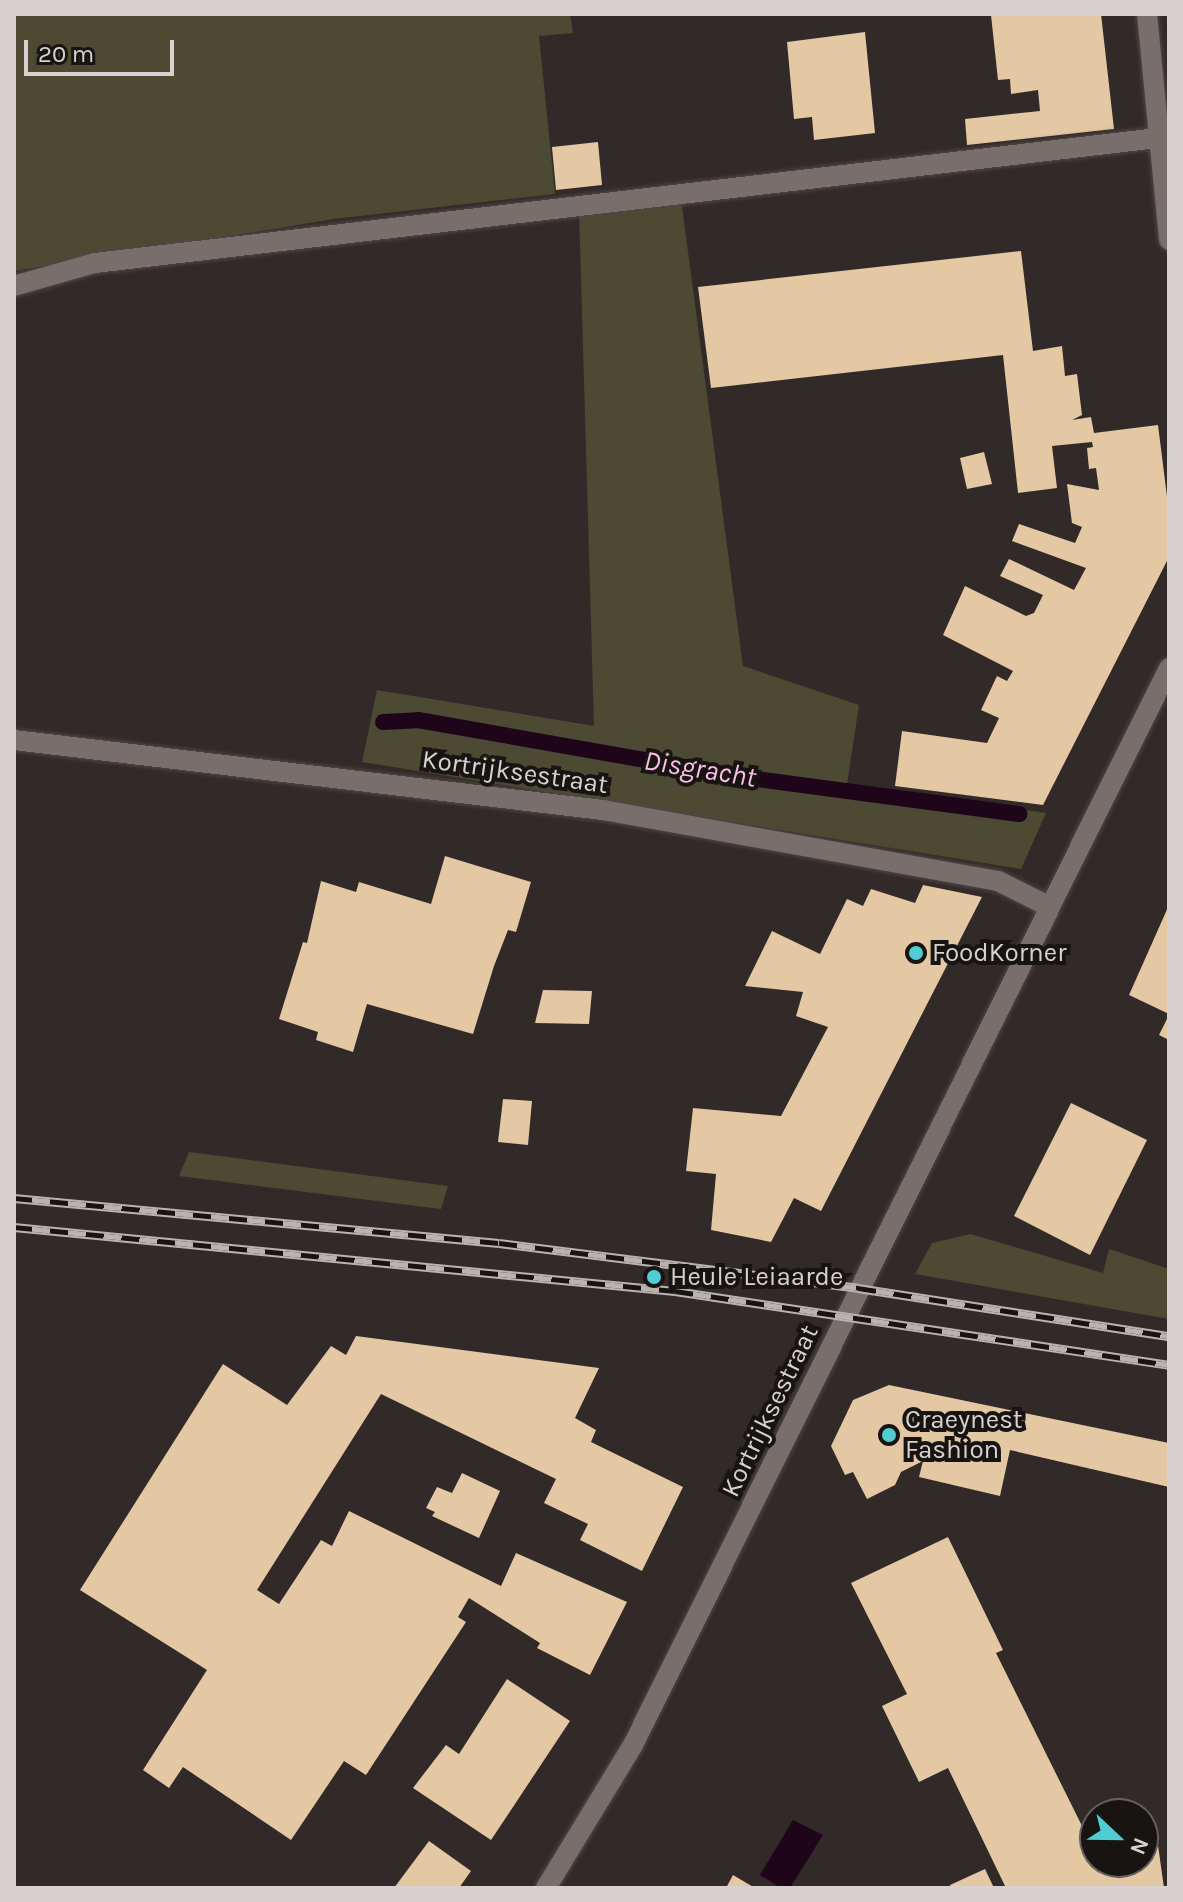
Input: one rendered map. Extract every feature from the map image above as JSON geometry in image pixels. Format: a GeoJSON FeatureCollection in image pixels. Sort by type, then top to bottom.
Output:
{"type":"FeatureCollection","features":[{"type":"Feature","properties":{"kind":"street"},"geometry":{"type":"LineString","coordinates":[[1147,14],[1169,240]]}},
{"type":"Feature","properties":{"kind":"street"},"geometry":{"type":"LineString","coordinates":[[14,286],[95,263],[1158,138]]}},
{"type":"Feature","properties":{"kind":"street","name":"Kortrijksestraat"},"geometry":{"type":"LineString","coordinates":[[546,1888],[633,1745],[1169,668]]}},
{"type":"Feature","properties":{"kind":"street","name":"Kortrijksestraat"},"geometry":{"type":"LineString","coordinates":[[14,740],[603,810],[998,881],[1048,906]]}},
{"type":"Feature","properties":{"kind":"shaded area"},"geometry":{"type":"Polygon","coordinates":[[[14,14],[570,14],[573,33],[539,36],[555,194],[334,219],[14,271],[14,14]]]}},
{"type":"Feature","properties":{"kind":"shaded area"},"geometry":{"type":"Polygon","coordinates":[[[681,199],[743,666],[859,705],[847,784],[1046,813],[1021,869],[362,762],[377,690],[594,726],[579,210],[681,199]]]}},
{"type":"Feature","properties":{"kind":"shaded area"},"geometry":{"type":"Polygon","coordinates":[[[189,1152],[448,1186],[441,1209],[179,1176],[189,1152]]]}},
{"type":"Feature","properties":{"kind":"shaded area"},"geometry":{"type":"Polygon","coordinates":[[[971,1234],[1103,1273],[1109,1249],[1169,1269],[1169,1319],[915,1274],[932,1243],[971,1234]]]}},
{"type":"Feature","properties":{"kind":"shaded area"},"geometry":{"type":"Polygon","coordinates":[[[793,1820],[823,1835],[790,1888],[781,1888],[760,1875],[793,1820]]]}},
{"type":"Feature","properties":{"kind":"building"},"geometry":{"type":"Polygon","coordinates":[[[1101,14],[1114,129],[967,145],[965,119],[1040,111],[1038,90],[1011,94],[1010,79],[998,80],[991,15],[1101,14]]]}},
{"type":"Feature","properties":{"kind":"building"},"geometry":{"type":"Polygon","coordinates":[[[865,32],[875,133],[814,140],[812,117],[794,119],[787,42],[865,32]]]}},
{"type":"Feature","properties":{"kind":"building"},"geometry":{"type":"Polygon","coordinates":[[[598,142],[602,185],[556,190],[552,147],[598,142]]]}},
{"type":"Feature","properties":{"kind":"building"},"geometry":{"type":"Polygon","coordinates":[[[1021,251],[1033,351],[1062,346],[1065,376],[1077,374],[1082,415],[1072,420],[1091,417],[1094,433],[1158,425],[1169,512],[1169,557],[1043,805],[895,786],[902,731],[987,743],[999,718],[981,710],[997,676],[1007,681],[1013,671],[943,635],[965,586],[1026,616],[1034,613],[1043,595],[1000,576],[1009,559],[1074,590],[1086,568],[1012,541],[1019,524],[1075,543],[1082,527],[1072,523],[1067,484],[1099,490],[1096,468],[1089,469],[1087,448],[1093,447],[1092,442],[1052,446],[1057,488],[1018,493],[1003,355],[711,388],[698,287],[1021,251]]]}},
{"type":"Feature","properties":{"kind":"building"},"geometry":{"type":"Polygon","coordinates":[[[984,452],[992,484],[967,489],[960,458],[984,452]]]}},
{"type":"Feature","properties":{"kind":"building"},"geometry":{"type":"Polygon","coordinates":[[[445,856],[531,882],[516,932],[508,930],[494,966],[473,1034],[367,1004],[353,1052],[316,1040],[318,1032],[279,1019],[303,942],[307,943],[321,881],[356,892],[359,882],[431,904],[445,856]]]}},
{"type":"Feature","properties":{"kind":"building"},"geometry":{"type":"Polygon","coordinates":[[[923,885],[982,897],[821,1211],[794,1198],[771,1242],[711,1230],[716,1174],[686,1171],[693,1108],[781,1116],[828,1027],[796,1016],[803,992],[745,986],[772,931],[820,954],[847,899],[863,906],[871,889],[915,903],[923,885]]]}},
{"type":"Feature","properties":{"kind":"building"},"geometry":{"type":"Polygon","coordinates":[[[1169,905],[1169,1014],[1129,995],[1169,905]]]}},
{"type":"Feature","properties":{"kind":"building"},"geometry":{"type":"Polygon","coordinates":[[[543,990],[592,991],[589,1024],[535,1023],[543,990]]]}},
{"type":"Feature","properties":{"kind":"building"},"geometry":{"type":"Polygon","coordinates":[[[1169,1015],[1169,1040],[1159,1035],[1169,1015]]]}},
{"type":"Feature","properties":{"kind":"building"},"geometry":{"type":"Polygon","coordinates":[[[503,1099],[532,1101],[528,1145],[498,1142],[503,1099]]]}},
{"type":"Feature","properties":{"kind":"building"},"geometry":{"type":"Polygon","coordinates":[[[1071,1103],[1147,1140],[1090,1255],[1014,1216],[1071,1103]]]}},
{"type":"Feature","properties":{"kind":"building"},"geometry":{"type":"Polygon","coordinates":[[[356,1336],[599,1368],[575,1418],[596,1430],[591,1442],[683,1487],[642,1571],[580,1540],[588,1524],[544,1503],[556,1479],[381,1394],[257,1590],[279,1604],[321,1540],[332,1546],[349,1511],[501,1586],[516,1553],[627,1602],[590,1675],[537,1648],[540,1643],[469,1598],[458,1617],[466,1622],[366,1775],[344,1761],[291,1840],[183,1767],[169,1788],[143,1770],[207,1670],[80,1590],[223,1364],[287,1405],[331,1346],[346,1355],[356,1336]]]}},
{"type":"Feature","properties":{"kind":"building"},"geometry":{"type":"Polygon","coordinates":[[[889,1385],[1169,1443],[1169,1487],[1010,1450],[1000,1496],[919,1477],[923,1461],[901,1472],[895,1485],[867,1499],[853,1472],[845,1475],[831,1446],[853,1400],[889,1385]]]}},
{"type":"Feature","properties":{"kind":"building"},"geometry":{"type":"Polygon","coordinates":[[[462,1473],[500,1491],[479,1538],[432,1516],[435,1512],[426,1508],[437,1487],[452,1493],[462,1473]]]}},
{"type":"Feature","properties":{"kind":"building"},"geometry":{"type":"Polygon","coordinates":[[[948,1537],[1003,1650],[996,1653],[1079,1820],[1079,1878],[1159,1878],[1159,1852],[1164,1888],[1006,1888],[948,1768],[919,1782],[882,1706],[907,1694],[851,1583],[948,1537]]]}},
{"type":"Feature","properties":{"kind":"building"},"geometry":{"type":"Polygon","coordinates":[[[507,1679],[570,1721],[491,1840],[413,1788],[446,1745],[459,1754],[507,1679]]]}},
{"type":"Feature","properties":{"kind":"building"},"geometry":{"type":"Polygon","coordinates":[[[429,1841],[471,1871],[459,1888],[394,1888],[429,1841]]]}},
{"type":"Feature","properties":{"kind":"building"},"geometry":{"type":"Polygon","coordinates":[[[985,1869],[994,1888],[951,1888],[950,1885],[985,1869]]]}},
{"type":"Feature","properties":{"kind":"building"},"geometry":{"type":"Polygon","coordinates":[[[733,1875],[755,1888],[726,1888],[733,1875]]]}},
{"type":"Feature","properties":{"kind":"waterway","name":"Disgracht"},"geometry":{"type":"LineString","coordinates":[[383,722],[418,720],[734,776],[1019,814]]}},
{"type":"Feature","properties":{"kind":"railway"},"geometry":{"type":"LineString","coordinates":[[14,1198],[499,1243],[858,1288],[1169,1336]]}},
{"type":"Feature","properties":{"kind":"railway"},"geometry":{"type":"LineString","coordinates":[[14,1227],[675,1291],[1169,1365]]}},
{"type":"Feature","properties":{"kind":"place","name":"FoodKorner"},"geometry":{"type":"Point","coordinates":[916,953]}},
{"type":"Feature","properties":{"kind":"place","name":"Heule Leiaarde"},"geometry":{"type":"Point","coordinates":[654,1277]}},
{"type":"Feature","properties":{"kind":"place","name":"Craeynest Fashion"},"geometry":{"type":"Point","coordinates":[889,1435]}}]}
